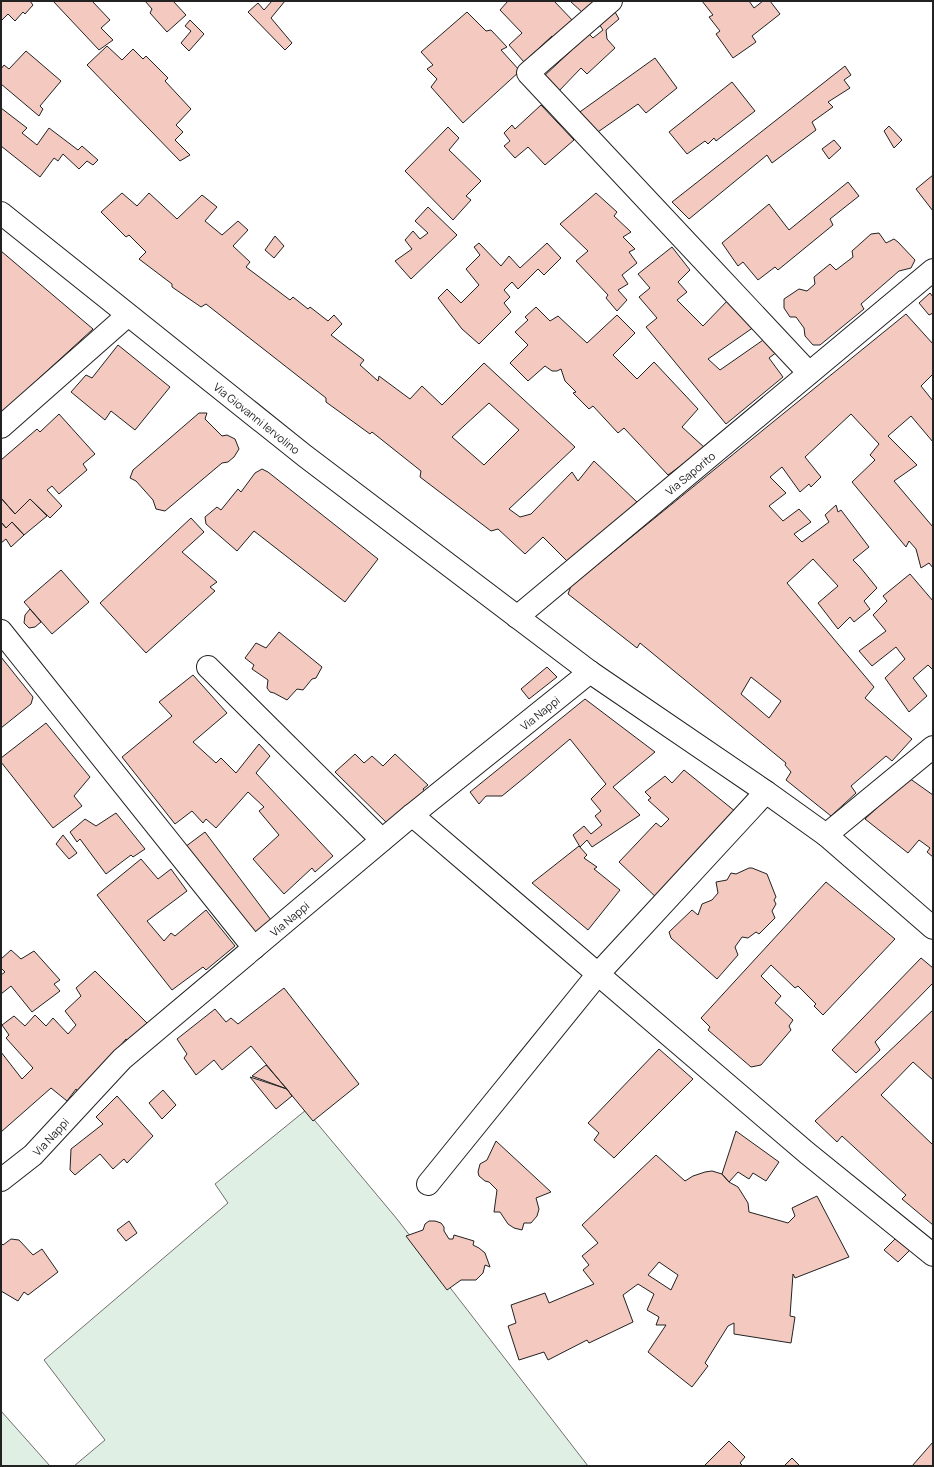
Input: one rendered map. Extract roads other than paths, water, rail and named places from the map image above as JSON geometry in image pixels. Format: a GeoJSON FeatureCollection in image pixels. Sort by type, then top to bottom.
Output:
{"type":"FeatureCollection","features":[{"type":"Feature","properties":{"kind":"street"},"geometry":{"type":"LineString","coordinates":[[611,1],[528,73],[809,373]]}},
{"type":"Feature","properties":{"kind":"street","name":"Via Giovanni Iervolino"},"geometry":{"type":"LineString","coordinates":[[1,213],[305,456],[517,617]]}},
{"type":"Feature","properties":{"kind":"street","name":"Via Saporito"},"geometry":{"type":"LineString","coordinates":[[517,617],[933,270]]}},
{"type":"Feature","properties":{"kind":"street"},"geometry":{"type":"LineString","coordinates":[[1,427],[128,315]]}},
{"type":"Feature","properties":{"kind":"street"},"geometry":{"type":"LineString","coordinates":[[517,617],[590,672],[766,792],[826,835],[933,928]]}},
{"type":"Feature","properties":{"kind":"street"},"geometry":{"type":"LineString","coordinates":[[1,631],[254,948]]}},
{"type":"Feature","properties":{"kind":"street"},"geometry":{"type":"LineString","coordinates":[[208,667],[382,840]]}},
{"type":"Feature","properties":{"kind":"street","name":"Via Nappi"},"geometry":{"type":"LineString","coordinates":[[1,1180],[33,1155],[122,1058],[412,815],[590,672]]}},
{"type":"Feature","properties":{"kind":"street"},"geometry":{"type":"LineString","coordinates":[[826,835],[933,747]]}},
{"type":"Feature","properties":{"kind":"street"},"geometry":{"type":"LineString","coordinates":[[428,1184],[598,974],[766,792]]}},
{"type":"Feature","properties":{"kind":"street"},"geometry":{"type":"LineString","coordinates":[[412,815],[807,1153],[933,1255]]}}]}
